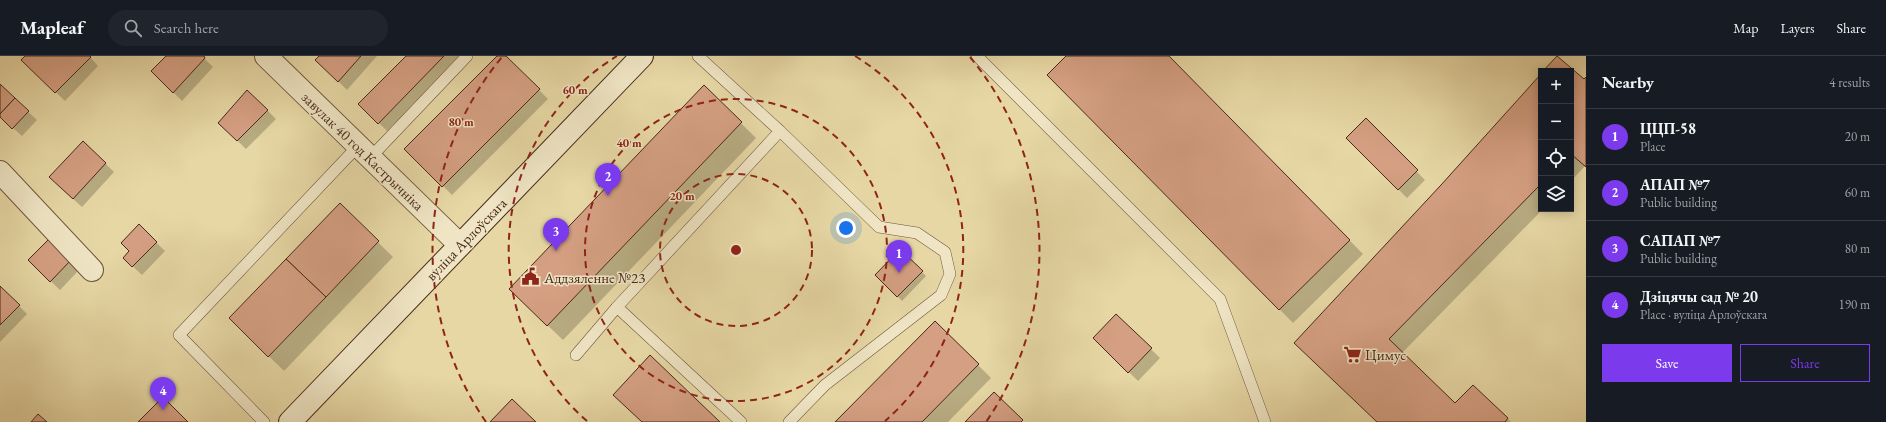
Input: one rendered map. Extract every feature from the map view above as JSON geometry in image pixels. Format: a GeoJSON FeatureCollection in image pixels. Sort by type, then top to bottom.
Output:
{"type":"FeatureCollection","features":[{"type":"Feature","properties":{"kind":"street","name":"завулак 40 год Кастрычніка"},"geometry":{"type":"LineString","coordinates":[[266,56],[460,245]]}},
{"type":"Feature","properties":{"kind":"street","name":"вуліца Арлоўскага"},"geometry":{"type":"LineString","coordinates":[[290,422],[642,56]]}},
{"type":"Feature","properties":{"kind":"street"},"geometry":{"type":"LineString","coordinates":[[0,172],[92,270]]}},
{"type":"Feature","properties":{"kind":"lane"},"geometry":{"type":"LineString","coordinates":[[264,422],[179,335],[364,152],[467,56]]}},
{"type":"Feature","properties":{"kind":"lane"},"geometry":{"type":"LineString","coordinates":[[698,56],[780,131],[879,227],[917,233],[945,252],[950,274],[941,295],[825,385],[789,422]]}},
{"type":"Feature","properties":{"kind":"lane"},"geometry":{"type":"LineString","coordinates":[[977,56],[1220,299],[1263,421]]}},
{"type":"Feature","properties":{"kind":"lane"},"geometry":{"type":"LineString","coordinates":[[576,355],[617,307],[780,131]]}},
{"type":"Feature","properties":{"kind":"lane"},"geometry":{"type":"LineString","coordinates":[[617,307],[741,422]]}},
{"type":"Feature","properties":{"kind":"building"},"geometry":{"type":"Polygon","coordinates":[[[25,56],[91,57],[55,93],[21,60],[25,56]]]}},
{"type":"Feature","properties":{"kind":"building"},"geometry":{"type":"Polygon","coordinates":[[[166,56],[204,56],[205,58],[173,93],[151,71],[166,56]]]}},
{"type":"Feature","properties":{"kind":"building"},"geometry":{"type":"Polygon","coordinates":[[[319,56],[361,56],[338,82],[315,60],[319,56]]]}},
{"type":"Feature","properties":{"kind":"building"},"geometry":{"type":"Polygon","coordinates":[[[406,56],[444,56],[378,124],[358,104],[406,56]]]}},
{"type":"Feature","properties":{"kind":"building"},"geometry":{"type":"Polygon","coordinates":[[[497,56],[506,56],[540,89],[442,187],[404,149],[497,56]]]}},
{"type":"Feature","properties":{"kind":"building"},"geometry":{"type":"Polygon","coordinates":[[[1066,56],[1169,56],[1350,240],[1279,310],[1047,75],[1066,56]]]}},
{"type":"Feature","properties":{"kind":"building"},"geometry":{"type":"Polygon","coordinates":[[[1557,56],[1571,68],[1546,68],[1557,56]]]}},
{"type":"Feature","properties":{"kind":"building"},"geometry":{"type":"Polygon","coordinates":[[[1574,70],[1584,79],[1586,77],[1586,167],[1574,157],[1574,70]]]}},
{"type":"Feature","properties":{"kind":"building"},"geometry":{"type":"Polygon","coordinates":[[[1538,77],[1538,187],[1389,339],[1455,403],[1473,385],[1508,418],[1505,422],[1377,422],[1294,343],[1441,185],[1538,77]]]}},
{"type":"Feature","properties":{"kind":"building"},"geometry":{"type":"Polygon","coordinates":[[[0,84],[15,98],[0,114],[0,84]]]}},
{"type":"Feature","properties":{"kind":"building"},"geometry":{"type":"Polygon","coordinates":[[[704,85],[742,122],[547,326],[509,289],[704,85]]]}},
{"type":"Feature","properties":{"kind":"building"},"geometry":{"type":"Polygon","coordinates":[[[247,90],[268,110],[237,141],[218,123],[247,90]]]}},
{"type":"Feature","properties":{"kind":"building"},"geometry":{"type":"Polygon","coordinates":[[[15,98],[29,111],[12,129],[0,117],[0,114],[15,98]]]}},
{"type":"Feature","properties":{"kind":"building"},"geometry":{"type":"Polygon","coordinates":[[[1366,118],[1418,170],[1398,190],[1346,138],[1366,118]]]}},
{"type":"Feature","properties":{"kind":"building"},"geometry":{"type":"Polygon","coordinates":[[[83,141],[106,163],[73,199],[49,177],[83,141]]]}},
{"type":"Feature","properties":{"kind":"building"},"geometry":{"type":"Polygon","coordinates":[[[340,203],[379,241],[326,297],[286,259],[340,203]]]}},
{"type":"Feature","properties":{"kind":"building"},"geometry":{"type":"Polygon","coordinates":[[[139,224],[157,242],[132,267],[123,258],[129,251],[121,243],[139,224]]]}},
{"type":"Feature","properties":{"kind":"building"},"geometry":{"type":"Polygon","coordinates":[[[49,239],[71,260],[50,282],[28,260],[49,239]]]}},
{"type":"Feature","properties":{"kind":"building"},"geometry":{"type":"Polygon","coordinates":[[[900,249],[923,271],[897,297],[875,275],[900,249]]]}},
{"type":"Feature","properties":{"kind":"building"},"geometry":{"type":"Polygon","coordinates":[[[286,259],[326,297],[268,357],[229,318],[286,259]]]}},
{"type":"Feature","properties":{"kind":"building"},"geometry":{"type":"Polygon","coordinates":[[[0,286],[20,305],[0,325],[0,286]]]}},
{"type":"Feature","properties":{"kind":"building"},"geometry":{"type":"Polygon","coordinates":[[[1116,314],[1152,348],[1128,373],[1093,338],[1116,314]]]}},
{"type":"Feature","properties":{"kind":"building"},"geometry":{"type":"Polygon","coordinates":[[[935,321],[979,364],[922,422],[835,422],[935,321]]]}},
{"type":"Feature","properties":{"kind":"building"},"geometry":{"type":"Polygon","coordinates":[[[650,355],[720,422],[642,422],[613,395],[650,355]]]}},
{"type":"Feature","properties":{"kind":"building"},"geometry":{"type":"Polygon","coordinates":[[[994,392],[1023,420],[1021,422],[965,422],[994,392]]]}},
{"type":"Feature","properties":{"kind":"building"},"geometry":{"type":"Polygon","coordinates":[[[163,397],[188,422],[138,422],[163,397]]]}},
{"type":"Feature","properties":{"kind":"building"},"geometry":{"type":"Polygon","coordinates":[[[512,399],[536,422],[490,422],[512,399]]]}},
{"type":"Feature","properties":{"kind":"building"},"geometry":{"type":"Polygon","coordinates":[[[38,414],[47,422],[31,422],[38,414]]]}},
{"type":"Feature","properties":{"kind":"place","name":"АПАП №7"},"geometry":{"type":"Point","coordinates":[608,196]}},
{"type":"Feature","properties":{"kind":"place","name":"САПАП №7"},"geometry":{"type":"Point","coordinates":[556,251]}},
{"type":"Feature","properties":{"kind":"place","name":"ЦЦП-58"},"geometry":{"type":"Point","coordinates":[899,273]}},
{"type":"Feature","properties":{"kind":"place","name":"Аддзяленне №23"},"geometry":{"type":"Point","coordinates":[531,277]}},
{"type":"Feature","properties":{"kind":"place","name":"Цимус"},"geometry":{"type":"Point","coordinates":[1352,354]}},
{"type":"Feature","properties":{"kind":"place","name":"Дзіцячы сад № 20"},"geometry":{"type":"Point","coordinates":[163,410]}}]}
